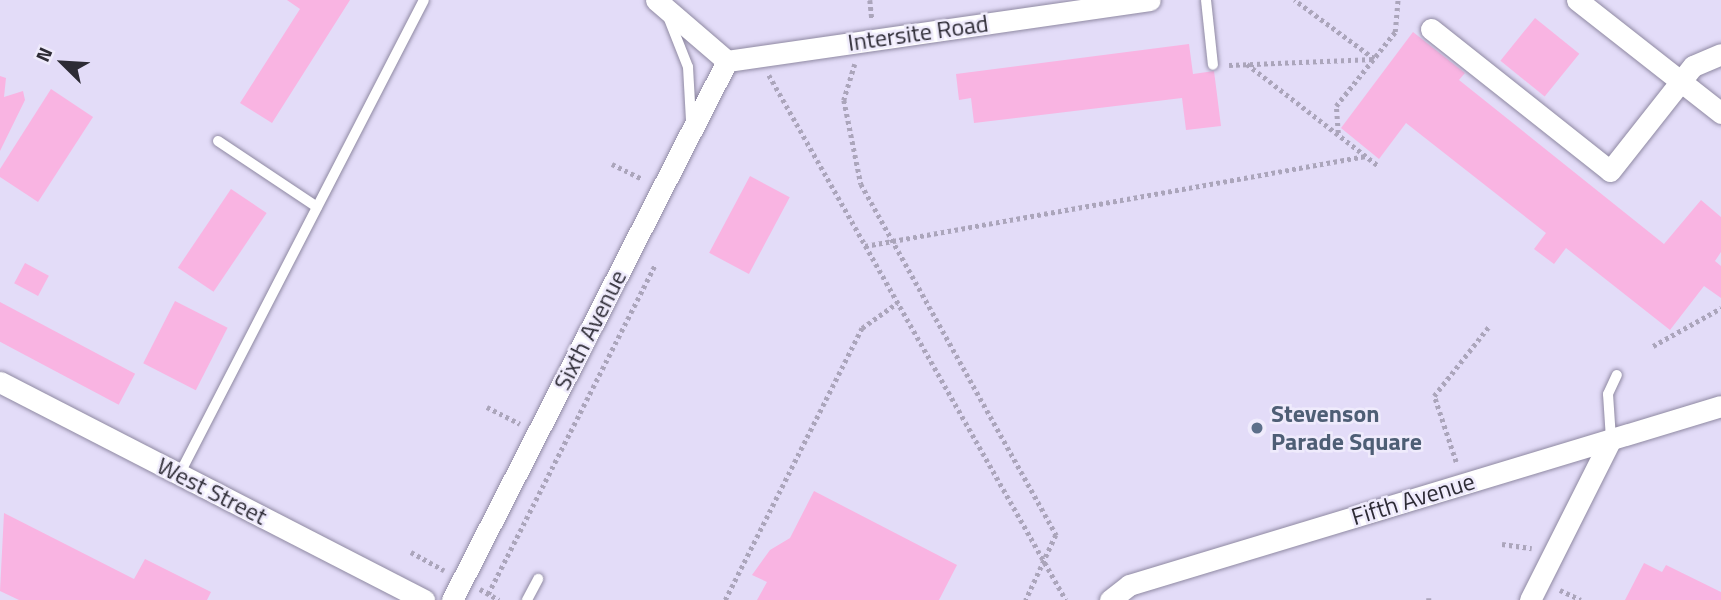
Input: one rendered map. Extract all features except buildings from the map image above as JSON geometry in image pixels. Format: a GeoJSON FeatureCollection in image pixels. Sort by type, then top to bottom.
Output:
{"type":"FeatureCollection","features":[{"type":"Feature","properties":{"kind":"street"},"geometry":{"type":"LineString","coordinates":[[655,0],[727,61]]}},
{"type":"Feature","properties":{"kind":"street","name":"Intersite Road"},"geometry":{"type":"LineString","coordinates":[[727,61],[1150,0]]}},
{"type":"Feature","properties":{"kind":"street"},"geometry":{"type":"LineString","coordinates":[[1577,0],[1721,113]]}},
{"type":"Feature","properties":{"kind":"street"},"geometry":{"type":"LineString","coordinates":[[1431,29],[1610,171],[1693,66],[1721,54]]}},
{"type":"Feature","properties":{"kind":"street","name":"Sixth Avenue"},"geometry":{"type":"LineString","coordinates":[[452,600],[727,61]]}},
{"type":"Feature","properties":{"kind":"street","name":"West Street"},"geometry":{"type":"LineString","coordinates":[[0,382],[424,600]]}},
{"type":"Feature","properties":{"kind":"street","name":"Fifth Avenue"},"geometry":{"type":"LineString","coordinates":[[1110,600],[1129,585],[1721,406]]}},
{"type":"Feature","properties":{"kind":"street"},"geometry":{"type":"LineString","coordinates":[[1530,600],[1611,439]]}},
{"type":"Feature","properties":{"kind":"lane"},"geometry":{"type":"LineString","coordinates":[[179,474],[425,0]]}},
{"type":"Feature","properties":{"kind":"lane"},"geometry":{"type":"LineString","coordinates":[[655,0],[671,21],[688,67],[691,133]]}},
{"type":"Feature","properties":{"kind":"lane"},"geometry":{"type":"LineString","coordinates":[[1206,0],[1213,65]]}},
{"type":"Feature","properties":{"kind":"lane"},"geometry":{"type":"LineString","coordinates":[[218,141],[317,207]]}},
{"type":"Feature","properties":{"kind":"lane"},"geometry":{"type":"LineString","coordinates":[[1611,439],[1608,394],[1616,375]]}},
{"type":"Feature","properties":{"kind":"lane"},"geometry":{"type":"LineString","coordinates":[[527,600],[538,579]]}},
{"type":"Feature","properties":{"kind":"path"},"geometry":{"type":"LineString","coordinates":[[1294,0],[1374,59]]}},
{"type":"Feature","properties":{"kind":"path"},"geometry":{"type":"LineString","coordinates":[[1338,134],[1336,106],[1395,32],[1398,0]]}},
{"type":"Feature","properties":{"kind":"path"},"geometry":{"type":"LineString","coordinates":[[856,42],[844,100],[847,140],[861,184],[1056,536],[1026,600]]}},
{"type":"Feature","properties":{"kind":"path"},"geometry":{"type":"LineString","coordinates":[[758,56],[1066,600]]}},
{"type":"Feature","properties":{"kind":"path"},"geometry":{"type":"LineString","coordinates":[[1213,65],[1374,59]]}},
{"type":"Feature","properties":{"kind":"path"},"geometry":{"type":"LineString","coordinates":[[1246,64],[1377,164]]}},
{"type":"Feature","properties":{"kind":"path"},"geometry":{"type":"LineString","coordinates":[[865,246],[1366,156]]}},
{"type":"Feature","properties":{"kind":"path"},"geometry":{"type":"LineString","coordinates":[[612,164],[662,189]]}},
{"type":"Feature","properties":{"kind":"path"},"geometry":{"type":"LineString","coordinates":[[488,594],[655,265]]}},
{"type":"Feature","properties":{"kind":"path"},"geometry":{"type":"LineString","coordinates":[[725,600],[862,328],[897,303]]}},
{"type":"Feature","properties":{"kind":"path"},"geometry":{"type":"LineString","coordinates":[[1653,346],[1721,308]]}},
{"type":"Feature","properties":{"kind":"path"},"geometry":{"type":"LineString","coordinates":[[1463,484],[1434,396],[1490,325]]}},
{"type":"Feature","properties":{"kind":"path"},"geometry":{"type":"LineString","coordinates":[[1502,544],[1533,549]]}},
{"type":"Feature","properties":{"kind":"place","name":"Stevenson Parade Square"},"geometry":{"type":"Point","coordinates":[1257,428]}}]}
